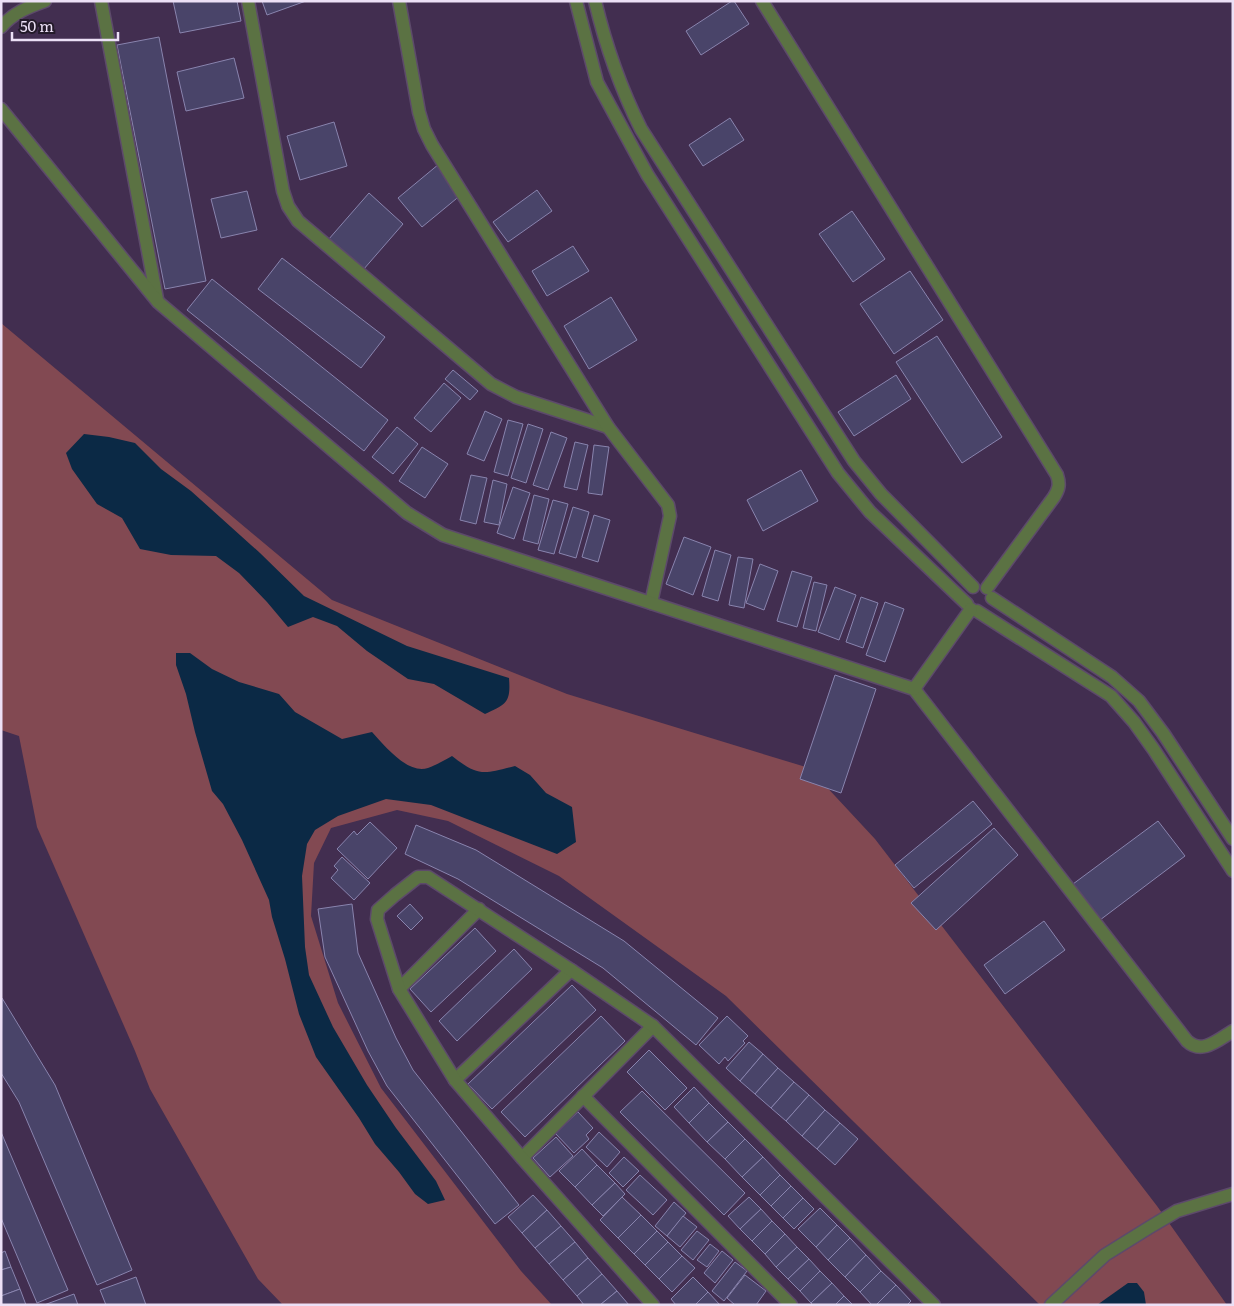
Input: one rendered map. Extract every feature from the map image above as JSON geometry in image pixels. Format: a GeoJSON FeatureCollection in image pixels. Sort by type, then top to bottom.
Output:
{"type":"FeatureCollection","features":[{"type":"Feature","properties":{"kind":"street"},"geometry":{"type":"LineString","coordinates":[[1,27],[8,19],[22,10],[45,1]]}},
{"type":"Feature","properties":{"kind":"street"},"geometry":{"type":"LineString","coordinates":[[100,1],[158,302]]}},
{"type":"Feature","properties":{"kind":"street"},"geometry":{"type":"LineString","coordinates":[[248,1],[283,191],[288,206],[298,221],[491,384],[516,397],[608,427]]}},
{"type":"Feature","properties":{"kind":"street"},"geometry":{"type":"LineString","coordinates":[[400,1],[419,112],[424,129],[608,427],[668,505],[670,516],[651,603]]}},
{"type":"Feature","properties":{"kind":"street"},"geometry":{"type":"LineString","coordinates":[[576,1],[597,82],[647,174],[838,473],[870,512],[972,608],[1111,696],[1134,722],[1154,750],[1233,871]]}},
{"type":"Feature","properties":{"kind":"street"},"geometry":{"type":"LineString","coordinates":[[595,1],[612,64],[641,129],[854,461],[881,494],[973,587]]}},
{"type":"Feature","properties":{"kind":"street"},"geometry":{"type":"LineString","coordinates":[[762,1],[1058,475],[1060,483],[1054,497],[989,593],[989,606],[982,611],[972,608]]}},
{"type":"Feature","properties":{"kind":"street"},"geometry":{"type":"LineString","coordinates":[[1,110],[158,302],[407,513],[443,535],[914,689],[1186,1041],[1192,1046],[1199,1048],[1207,1046],[1233,1031]]}},
{"type":"Feature","properties":{"kind":"street"},"geometry":{"type":"LineString","coordinates":[[724,293],[740,283]]}},
{"type":"Feature","properties":{"kind":"street"},"geometry":{"type":"LineString","coordinates":[[972,608],[967,592],[973,587],[980,586],[1112,677],[1139,701],[1163,732],[1233,838]]}},
{"type":"Feature","properties":{"kind":"street"},"geometry":{"type":"LineString","coordinates":[[914,689],[972,608]]}},
{"type":"Feature","properties":{"kind":"street"},"geometry":{"type":"LineString","coordinates":[[653,1305],[522,1158],[456,1080],[399,989],[377,919],[378,910],[418,877],[428,877],[653,1026],[934,1305]]}},
{"type":"Feature","properties":{"kind":"street"},"geometry":{"type":"LineString","coordinates":[[399,989],[478,909]]}},
{"type":"Feature","properties":{"kind":"street"},"geometry":{"type":"LineString","coordinates":[[456,1080],[571,970]]}},
{"type":"Feature","properties":{"kind":"street"},"geometry":{"type":"LineString","coordinates":[[522,1158],[653,1026]]}},
{"type":"Feature","properties":{"kind":"street"},"geometry":{"type":"LineString","coordinates":[[582,1096],[792,1305]]}},
{"type":"Feature","properties":{"kind":"street"},"geometry":{"type":"LineString","coordinates":[[1051,1305],[1105,1255],[1150,1227],[1177,1211],[1233,1194]]}},
{"type":"Feature","properties":{"kind":"shaded area"},"geometry":{"type":"Polygon","coordinates":[[[1,323],[332,600],[567,694],[809,768],[875,839],[1157,1206],[1227,1305],[1040,1305],[726,996],[559,876],[448,821],[397,810],[331,828],[314,863],[311,916],[338,1003],[381,1088],[521,1271],[552,1305],[283,1305],[258,1279],[150,1089],[37,827],[19,736],[1,730],[1,323]]]}},
{"type":"Feature","properties":{"kind":"water"},"geometry":{"type":"Polygon","coordinates":[[[84,434],[135,443],[161,469],[191,491],[260,553],[304,596],[407,646],[509,678],[509,693],[506,702],[485,714],[434,684],[408,679],[367,651],[337,626],[313,617],[288,627],[239,573],[216,556],[171,555],[140,549],[122,518],[97,504],[72,469],[66,453],[84,434]]]}},
{"type":"Feature","properties":{"kind":"water"},"geometry":{"type":"Polygon","coordinates":[[[176,653],[190,653],[212,669],[239,682],[279,694],[295,712],[342,739],[372,732],[397,758],[412,767],[428,768],[452,756],[475,771],[488,772],[515,766],[530,775],[546,793],[572,807],[576,842],[557,854],[431,805],[386,799],[338,816],[315,830],[307,844],[302,876],[305,947],[309,975],[333,1027],[367,1085],[396,1128],[436,1181],[445,1200],[428,1204],[415,1194],[375,1144],[316,1057],[299,1014],[269,900],[242,840],[223,804],[212,791],[186,694],[176,665],[176,653]]]}},
{"type":"Feature","properties":{"kind":"water"},"geometry":{"type":"Polygon","coordinates":[[[1128,1283],[1137,1283],[1144,1292],[1146,1305],[1097,1305],[1128,1283]]]}},
{"type":"Feature","properties":{"kind":"building"},"geometry":{"type":"Polygon","coordinates":[[[173,1],[237,1],[241,21],[180,33],[173,1]]]}},
{"type":"Feature","properties":{"kind":"building"},"geometry":{"type":"Polygon","coordinates":[[[262,1],[306,1],[267,15],[262,1]]]}},
{"type":"Feature","properties":{"kind":"building"},"geometry":{"type":"Polygon","coordinates":[[[734,1],[749,24],[701,55],[686,31],[734,1]]]}},
{"type":"Feature","properties":{"kind":"building"},"geometry":{"type":"Polygon","coordinates":[[[159,37],[206,281],[165,289],[117,45],[159,37]]]}},
{"type":"Feature","properties":{"kind":"building"},"geometry":{"type":"Polygon","coordinates":[[[234,58],[244,98],[186,111],[177,72],[234,58]]]}},
{"type":"Feature","properties":{"kind":"building"},"geometry":{"type":"Polygon","coordinates":[[[730,118],[744,140],[703,166],[689,145],[730,118]]]}},
{"type":"Feature","properties":{"kind":"building"},"geometry":{"type":"Polygon","coordinates":[[[334,122],[347,166],[300,180],[287,136],[334,122]]]}},
{"type":"Feature","properties":{"kind":"building"},"geometry":{"type":"Polygon","coordinates":[[[439,164],[462,194],[422,227],[398,198],[439,164]]]}},
{"type":"Feature","properties":{"kind":"building"},"geometry":{"type":"Polygon","coordinates":[[[537,190],[552,211],[508,242],[493,222],[537,190]]]}},
{"type":"Feature","properties":{"kind":"building"},"geometry":{"type":"Polygon","coordinates":[[[247,191],[257,230],[221,238],[211,199],[247,191]]]}},
{"type":"Feature","properties":{"kind":"building"},"geometry":{"type":"Polygon","coordinates":[[[369,193],[403,224],[363,270],[328,240],[369,193]]]}},
{"type":"Feature","properties":{"kind":"building"},"geometry":{"type":"Polygon","coordinates":[[[852,211],[885,259],[853,282],[819,234],[852,211]]]}},
{"type":"Feature","properties":{"kind":"building"},"geometry":{"type":"Polygon","coordinates":[[[573,246],[589,271],[547,296],[532,271],[573,246]]]}},
{"type":"Feature","properties":{"kind":"building"},"geometry":{"type":"Polygon","coordinates":[[[282,258],[385,337],[361,368],[258,289],[282,258]]]}},
{"type":"Feature","properties":{"kind":"building"},"geometry":{"type":"Polygon","coordinates":[[[910,271],[943,320],[894,354],[860,304],[910,271]]]}},
{"type":"Feature","properties":{"kind":"building"},"geometry":{"type":"Polygon","coordinates":[[[212,279],[388,420],[364,451],[187,310],[212,279]]]}},
{"type":"Feature","properties":{"kind":"building"},"geometry":{"type":"Polygon","coordinates":[[[611,297],[637,340],[589,369],[564,326],[611,297]]]}},
{"type":"Feature","properties":{"kind":"building"},"geometry":{"type":"Polygon","coordinates":[[[937,336],[1002,437],[962,463],[896,362],[937,336]]]}},
{"type":"Feature","properties":{"kind":"building"},"geometry":{"type":"Polygon","coordinates":[[[453,370],[478,391],[470,400],[445,379],[453,370]]]}},
{"type":"Feature","properties":{"kind":"building"},"geometry":{"type":"Polygon","coordinates":[[[896,375],[911,399],[854,436],[838,412],[896,375]]]}},
{"type":"Feature","properties":{"kind":"building"},"geometry":{"type":"Polygon","coordinates":[[[444,383],[461,398],[431,432],[414,418],[444,383]]]}},
{"type":"Feature","properties":{"kind":"building"},"geometry":{"type":"Polygon","coordinates":[[[485,411],[502,419],[484,461],[467,454],[485,411]]]}},
{"type":"Feature","properties":{"kind":"building"},"geometry":{"type":"Polygon","coordinates":[[[508,420],[523,424],[508,476],[494,472],[508,420]]]}},
{"type":"Feature","properties":{"kind":"building"},"geometry":{"type":"Polygon","coordinates":[[[528,424],[543,429],[526,483],[511,478],[528,424]]]}},
{"type":"Feature","properties":{"kind":"building"},"geometry":{"type":"Polygon","coordinates":[[[397,427],[418,444],[393,474],[372,457],[397,427]]]}},
{"type":"Feature","properties":{"kind":"building"},"geometry":{"type":"Polygon","coordinates":[[[551,432],[567,438],[548,490],[533,485],[551,432]]]}},
{"type":"Feature","properties":{"kind":"building"},"geometry":{"type":"Polygon","coordinates":[[[575,442],[588,445],[577,490],[564,487],[575,442]]]}},
{"type":"Feature","properties":{"kind":"building"},"geometry":{"type":"Polygon","coordinates":[[[594,445],[609,447],[602,495],[588,493],[594,445]]]}},
{"type":"Feature","properties":{"kind":"building"},"geometry":{"type":"Polygon","coordinates":[[[422,447],[448,464],[425,498],[399,481],[422,447]]]}},
{"type":"Feature","properties":{"kind":"building"},"geometry":{"type":"Polygon","coordinates":[[[801,470],[818,501],[763,531],[747,500],[801,470]]]}},
{"type":"Feature","properties":{"kind":"building"},"geometry":{"type":"Polygon","coordinates":[[[471,475],[487,478],[476,524],[460,520],[471,475]]]}},
{"type":"Feature","properties":{"kind":"building"},"geometry":{"type":"Polygon","coordinates":[[[493,480],[507,484],[499,525],[484,522],[493,480]]]}},
{"type":"Feature","properties":{"kind":"building"},"geometry":{"type":"Polygon","coordinates":[[[513,487],[530,493],[514,539],[497,533],[513,487]]]}},
{"type":"Feature","properties":{"kind":"building"},"geometry":{"type":"Polygon","coordinates":[[[534,495],[549,499],[538,544],[523,540],[534,495]]]}},
{"type":"Feature","properties":{"kind":"building"},"geometry":{"type":"Polygon","coordinates":[[[553,500],[568,504],[554,554],[538,550],[553,500]]]}},
{"type":"Feature","properties":{"kind":"building"},"geometry":{"type":"Polygon","coordinates":[[[573,507],[589,512],[576,558],[559,553],[573,507]]]}},
{"type":"Feature","properties":{"kind":"building"},"geometry":{"type":"Polygon","coordinates":[[[594,515],[610,520],[598,562],[582,557],[594,515]]]}},
{"type":"Feature","properties":{"kind":"building"},"geometry":{"type":"Polygon","coordinates":[[[684,537],[711,547],[693,595],[666,584],[684,537]]]}},
{"type":"Feature","properties":{"kind":"building"},"geometry":{"type":"Polygon","coordinates":[[[715,550],[731,555],[718,601],[702,596],[715,550]]]}},
{"type":"Feature","properties":{"kind":"building"},"geometry":{"type":"Polygon","coordinates":[[[738,557],[753,559],[744,608],[729,605],[738,557]]]}},
{"type":"Feature","properties":{"kind":"building"},"geometry":{"type":"Polygon","coordinates":[[[760,564],[778,571],[764,610],[746,603],[760,564]]]}},
{"type":"Feature","properties":{"kind":"building"},"geometry":{"type":"Polygon","coordinates":[[[792,571],[812,577],[797,627],[777,621],[792,571]]]}},
{"type":"Feature","properties":{"kind":"building"},"geometry":{"type":"Polygon","coordinates":[[[814,582],[827,585],[816,631],[803,628],[814,582]]]}},
{"type":"Feature","properties":{"kind":"building"},"geometry":{"type":"Polygon","coordinates":[[[835,587],[856,595],[839,640],[818,632],[835,587]]]}},
{"type":"Feature","properties":{"kind":"building"},"geometry":{"type":"Polygon","coordinates":[[[861,597],[878,603],[863,648],[846,642],[861,597]]]}},
{"type":"Feature","properties":{"kind":"building"},"geometry":{"type":"Polygon","coordinates":[[[885,602],[904,609],[885,662],[866,655],[885,602]]]}},
{"type":"Feature","properties":{"kind":"building"},"geometry":{"type":"Polygon","coordinates":[[[835,675],[876,689],[841,793],[800,779],[835,675]]]}},
{"type":"Feature","properties":{"kind":"building"},"geometry":{"type":"Polygon","coordinates":[[[973,801],[992,824],[914,888],[895,865],[973,801]]]}},
{"type":"Feature","properties":{"kind":"building"},"geometry":{"type":"Polygon","coordinates":[[[1158,821],[1185,856],[1100,920],[1073,884],[1158,821]]]}},
{"type":"Feature","properties":{"kind":"building"},"geometry":{"type":"Polygon","coordinates":[[[370,822],[397,848],[368,879],[337,849],[354,831],[357,835],[370,822]]]}},
{"type":"Feature","properties":{"kind":"building"},"geometry":{"type":"Polygon","coordinates":[[[416,825],[476,850],[624,941],[718,1018],[696,1045],[603,968],[458,879],[405,854],[416,825]]]}},
{"type":"Feature","properties":{"kind":"building"},"geometry":{"type":"Polygon","coordinates":[[[994,828],[1018,855],[936,930],[911,903],[994,828]]]}},
{"type":"Feature","properties":{"kind":"building"},"geometry":{"type":"Polygon","coordinates":[[[342,857],[370,883],[354,900],[331,878],[338,870],[334,866],[342,857]]]}},
{"type":"Feature","properties":{"kind":"building"},"geometry":{"type":"Polygon","coordinates":[[[352,904],[358,953],[396,1038],[413,1070],[519,1205],[495,1224],[387,1086],[368,1051],[325,957],[318,909],[352,904]]]}},
{"type":"Feature","properties":{"kind":"building"},"geometry":{"type":"Polygon","coordinates":[[[410,904],[423,918],[411,930],[397,916],[410,904]]]}},
{"type":"Feature","properties":{"kind":"building"},"geometry":{"type":"Polygon","coordinates":[[[1044,921],[1065,950],[1005,994],[984,965],[1044,921]]]}},
{"type":"Feature","properties":{"kind":"building"},"geometry":{"type":"Polygon","coordinates":[[[475,928],[496,951],[431,1012],[410,989],[475,928]]]}},
{"type":"Feature","properties":{"kind":"building"},"geometry":{"type":"Polygon","coordinates":[[[514,949],[532,969],[457,1041],[439,1021],[514,949]]]}},
{"type":"Feature","properties":{"kind":"building"},"geometry":{"type":"Polygon","coordinates":[[[572,985],[596,1010],[492,1109],[468,1084],[572,985]]]}},
{"type":"Feature","properties":{"kind":"building"},"geometry":{"type":"Polygon","coordinates":[[[2,998],[55,1085],[132,1270],[97,1285],[19,1102],[1,1073],[2,998]]]}},
{"type":"Feature","properties":{"kind":"building"},"geometry":{"type":"Polygon","coordinates":[[[601,1016],[625,1041],[525,1137],[501,1112],[601,1016]]]}},
{"type":"Feature","properties":{"kind":"building"},"geometry":{"type":"Polygon","coordinates":[[[727,1016],[748,1036],[743,1041],[745,1043],[728,1061],[725,1057],[719,1064],[699,1045],[727,1016]]]}},
{"type":"Feature","properties":{"kind":"building"},"geometry":{"type":"Polygon","coordinates":[[[749,1042],[763,1054],[740,1081],[726,1068],[749,1042]]]}},
{"type":"Feature","properties":{"kind":"building"},"geometry":{"type":"Polygon","coordinates":[[[649,1050],[687,1088],[665,1110],[627,1072],[649,1050]]]}},
{"type":"Feature","properties":{"kind":"building"},"geometry":{"type":"Polygon","coordinates":[[[763,1054],[778,1068],[755,1094],[740,1081],[763,1054]]]}},
{"type":"Feature","properties":{"kind":"building"},"geometry":{"type":"Polygon","coordinates":[[[778,1068],[794,1082],[771,1108],[755,1094],[778,1068]]]}},
{"type":"Feature","properties":{"kind":"building"},"geometry":{"type":"Polygon","coordinates":[[[794,1082],[809,1095],[786,1121],[771,1108],[794,1082]]]}},
{"type":"Feature","properties":{"kind":"building"},"geometry":{"type":"Polygon","coordinates":[[[694,1087],[709,1103],[689,1123],[674,1107],[694,1087]]]}},
{"type":"Feature","properties":{"kind":"building"},"geometry":{"type":"Polygon","coordinates":[[[642,1091],[745,1193],[724,1215],[620,1112],[642,1091]]]}},
{"type":"Feature","properties":{"kind":"building"},"geometry":{"type":"Polygon","coordinates":[[[809,1095],[825,1110],[802,1136],[786,1121],[809,1095]]]}},
{"type":"Feature","properties":{"kind":"building"},"geometry":{"type":"Polygon","coordinates":[[[709,1103],[728,1122],[707,1142],[689,1123],[709,1103]]]}},
{"type":"Feature","properties":{"kind":"building"},"geometry":{"type":"Polygon","coordinates":[[[825,1110],[840,1123],[817,1149],[802,1136],[825,1110]]]}},
{"type":"Feature","properties":{"kind":"building"},"geometry":{"type":"Polygon","coordinates":[[[578,1112],[593,1128],[586,1135],[589,1139],[574,1153],[555,1133],[578,1112]]]}},
{"type":"Feature","properties":{"kind":"building"},"geometry":{"type":"Polygon","coordinates":[[[728,1122],[745,1139],[725,1159],[707,1142],[728,1122]]]}},
{"type":"Feature","properties":{"kind":"building"},"geometry":{"type":"Polygon","coordinates":[[[840,1123],[858,1139],[835,1165],[817,1149],[840,1123]]]}},
{"type":"Feature","properties":{"kind":"building"},"geometry":{"type":"Polygon","coordinates":[[[1,1132],[68,1290],[37,1303],[1,1218],[1,1132]]]}},
{"type":"Feature","properties":{"kind":"building"},"geometry":{"type":"Polygon","coordinates":[[[599,1132],[620,1152],[607,1167],[586,1147],[599,1132]]]}},
{"type":"Feature","properties":{"kind":"building"},"geometry":{"type":"Polygon","coordinates":[[[556,1137],[573,1156],[550,1177],[533,1158],[556,1137]]]}},
{"type":"Feature","properties":{"kind":"building"},"geometry":{"type":"Polygon","coordinates":[[[745,1139],[763,1157],[742,1177],[725,1159],[745,1139]]]}},
{"type":"Feature","properties":{"kind":"building"},"geometry":{"type":"Polygon","coordinates":[[[582,1149],[597,1165],[575,1187],[559,1171],[582,1149]]]}},
{"type":"Feature","properties":{"kind":"building"},"geometry":{"type":"Polygon","coordinates":[[[624,1157],[639,1171],[623,1187],[609,1173],[624,1157]]]}},
{"type":"Feature","properties":{"kind":"building"},"geometry":{"type":"Polygon","coordinates":[[[763,1157],[780,1175],[760,1195],[742,1177],[763,1157]]]}},
{"type":"Feature","properties":{"kind":"building"},"geometry":{"type":"Polygon","coordinates":[[[597,1165],[615,1183],[592,1205],[575,1187],[597,1165]]]}},
{"type":"Feature","properties":{"kind":"building"},"geometry":{"type":"Polygon","coordinates":[[[640,1175],[667,1200],[653,1215],[626,1190],[640,1175]]]}},
{"type":"Feature","properties":{"kind":"building"},"geometry":{"type":"Polygon","coordinates":[[[780,1175],[791,1186],[771,1206],[760,1195],[780,1175]]]}},
{"type":"Feature","properties":{"kind":"building"},"geometry":{"type":"Polygon","coordinates":[[[615,1183],[625,1194],[603,1216],[592,1205],[615,1183]]]}},
{"type":"Feature","properties":{"kind":"building"},"geometry":{"type":"Polygon","coordinates":[[[791,1186],[803,1198],[783,1218],[771,1206],[791,1186]]]}},
{"type":"Feature","properties":{"kind":"building"},"geometry":{"type":"Polygon","coordinates":[[[533,1195],[547,1210],[522,1233],[508,1217],[533,1195]]]}},
{"type":"Feature","properties":{"kind":"building"},"geometry":{"type":"Polygon","coordinates":[[[622,1197],[641,1215],[618,1238],[600,1220],[622,1197]]]}},
{"type":"Feature","properties":{"kind":"building"},"geometry":{"type":"Polygon","coordinates":[[[749,1197],[761,1209],[740,1229],[728,1216],[749,1197]]]}},
{"type":"Feature","properties":{"kind":"building"},"geometry":{"type":"Polygon","coordinates":[[[803,1198],[814,1209],[794,1229],[783,1218],[803,1198]]]}},
{"type":"Feature","properties":{"kind":"building"},"geometry":{"type":"Polygon","coordinates":[[[674,1202],[686,1213],[667,1236],[655,1226],[674,1202]]]}},
{"type":"Feature","properties":{"kind":"building"},"geometry":{"type":"Polygon","coordinates":[[[820,1208],[837,1225],[816,1247],[798,1229],[820,1208]]]}},
{"type":"Feature","properties":{"kind":"building"},"geometry":{"type":"Polygon","coordinates":[[[761,1209],[772,1221],[752,1241],[740,1229],[761,1209]]]}},
{"type":"Feature","properties":{"kind":"building"},"geometry":{"type":"Polygon","coordinates":[[[547,1210],[561,1226],[535,1248],[522,1233],[547,1210]]]}},
{"type":"Feature","properties":{"kind":"building"},"geometry":{"type":"Polygon","coordinates":[[[641,1215],[657,1231],[634,1254],[618,1238],[641,1215]]]}},
{"type":"Feature","properties":{"kind":"building"},"geometry":{"type":"Polygon","coordinates":[[[683,1216],[697,1227],[680,1247],[667,1236],[683,1216]]]}},
{"type":"Feature","properties":{"kind":"building"},"geometry":{"type":"Polygon","coordinates":[[[772,1221],[785,1234],[765,1254],[752,1241],[772,1221]]]}},
{"type":"Feature","properties":{"kind":"building"},"geometry":{"type":"Polygon","coordinates":[[[837,1225],[850,1238],[828,1260],[816,1247],[837,1225]]]}},
{"type":"Feature","properties":{"kind":"building"},"geometry":{"type":"Polygon","coordinates":[[[561,1226],[575,1242],[549,1264],[535,1248],[561,1226]]]}},
{"type":"Feature","properties":{"kind":"building"},"geometry":{"type":"Polygon","coordinates":[[[657,1231],[668,1242],[645,1265],[634,1254],[657,1231]]]}},
{"type":"Feature","properties":{"kind":"building"},"geometry":{"type":"Polygon","coordinates":[[[697,1231],[709,1240],[693,1260],[681,1250],[697,1231]]]}},
{"type":"Feature","properties":{"kind":"building"},"geometry":{"type":"Polygon","coordinates":[[[785,1234],[797,1247],[776,1267],[765,1254],[785,1234]]]}},
{"type":"Feature","properties":{"kind":"building"},"geometry":{"type":"Polygon","coordinates":[[[850,1238],[866,1255],[845,1277],[828,1260],[850,1238]]]}},
{"type":"Feature","properties":{"kind":"building"},"geometry":{"type":"Polygon","coordinates":[[[575,1242],[588,1258],[563,1280],[549,1264],[575,1242]]]}},
{"type":"Feature","properties":{"kind":"building"},"geometry":{"type":"Polygon","coordinates":[[[668,1242],[682,1256],[659,1279],[645,1265],[668,1242]]]}},
{"type":"Feature","properties":{"kind":"building"},"geometry":{"type":"Polygon","coordinates":[[[710,1244],[719,1251],[707,1267],[697,1260],[710,1244]]]}},
{"type":"Feature","properties":{"kind":"building"},"geometry":{"type":"Polygon","coordinates":[[[797,1247],[809,1259],[788,1279],[776,1267],[797,1247]]]}},
{"type":"Feature","properties":{"kind":"building"},"geometry":{"type":"Polygon","coordinates":[[[5,1251],[11,1267],[1,1270],[1,1253],[5,1251]]]}},
{"type":"Feature","properties":{"kind":"building"},"geometry":{"type":"Polygon","coordinates":[[[722,1251],[733,1260],[715,1283],[704,1273],[722,1251]]]}},
{"type":"Feature","properties":{"kind":"building"},"geometry":{"type":"Polygon","coordinates":[[[866,1255],[881,1271],[860,1292],[845,1277],[866,1255]]]}},
{"type":"Feature","properties":{"kind":"building"},"geometry":{"type":"Polygon","coordinates":[[[682,1256],[695,1268],[672,1292],[659,1279],[682,1256]]]}},
{"type":"Feature","properties":{"kind":"building"},"geometry":{"type":"Polygon","coordinates":[[[588,1258],[602,1274],[577,1296],[563,1280],[588,1258]]]}},
{"type":"Feature","properties":{"kind":"building"},"geometry":{"type":"Polygon","coordinates":[[[809,1259],[820,1271],[800,1291],[788,1279],[809,1259]]]}},
{"type":"Feature","properties":{"kind":"building"},"geometry":{"type":"Polygon","coordinates":[[[735,1262],[747,1271],[724,1301],[712,1291],[735,1262]]]}},
{"type":"Feature","properties":{"kind":"building"},"geometry":{"type":"Polygon","coordinates":[[[11,1267],[20,1289],[1,1296],[1,1270],[11,1267]]]}},
{"type":"Feature","properties":{"kind":"building"},"geometry":{"type":"Polygon","coordinates":[[[820,1271],[832,1283],[811,1303],[800,1291],[820,1271]]]}},
{"type":"Feature","properties":{"kind":"building"},"geometry":{"type":"Polygon","coordinates":[[[881,1271],[896,1285],[876,1305],[872,1305],[860,1292],[881,1271]]]}},
{"type":"Feature","properties":{"kind":"building"},"geometry":{"type":"Polygon","coordinates":[[[602,1274],[617,1291],[600,1305],[584,1305],[577,1296],[602,1274]]]}},
{"type":"Feature","properties":{"kind":"building"},"geometry":{"type":"Polygon","coordinates":[[[745,1275],[766,1291],[756,1305],[735,1305],[727,1298],[745,1275]]]}},
{"type":"Feature","properties":{"kind":"building"},"geometry":{"type":"Polygon","coordinates":[[[136,1277],[146,1305],[106,1305],[100,1290],[136,1277]]]}},
{"type":"Feature","properties":{"kind":"building"},"geometry":{"type":"Polygon","coordinates":[[[693,1277],[708,1292],[695,1305],[676,1305],[671,1299],[693,1277]]]}},
{"type":"Feature","properties":{"kind":"building"},"geometry":{"type":"Polygon","coordinates":[[[832,1283],[844,1296],[835,1305],[813,1305],[811,1303],[832,1283]]]}},
{"type":"Feature","properties":{"kind":"building"},"geometry":{"type":"Polygon","coordinates":[[[896,1285],[911,1301],[907,1305],[876,1305],[896,1285]]]}},
{"type":"Feature","properties":{"kind":"building"},"geometry":{"type":"Polygon","coordinates":[[[20,1289],[26,1305],[1,1305],[1,1296],[20,1289]]]}},
{"type":"Feature","properties":{"kind":"building"},"geometry":{"type":"Polygon","coordinates":[[[617,1291],[629,1305],[600,1305],[617,1291]]]}},
{"type":"Feature","properties":{"kind":"building"},"geometry":{"type":"Polygon","coordinates":[[[708,1292],[720,1305],[695,1305],[708,1292]]]}},
{"type":"Feature","properties":{"kind":"building"},"geometry":{"type":"Polygon","coordinates":[[[74,1294],[78,1305],[44,1305],[74,1294]]]}},
{"type":"Feature","properties":{"kind":"building"},"geometry":{"type":"Polygon","coordinates":[[[844,1296],[853,1305],[835,1305],[844,1296]]]}}]}
